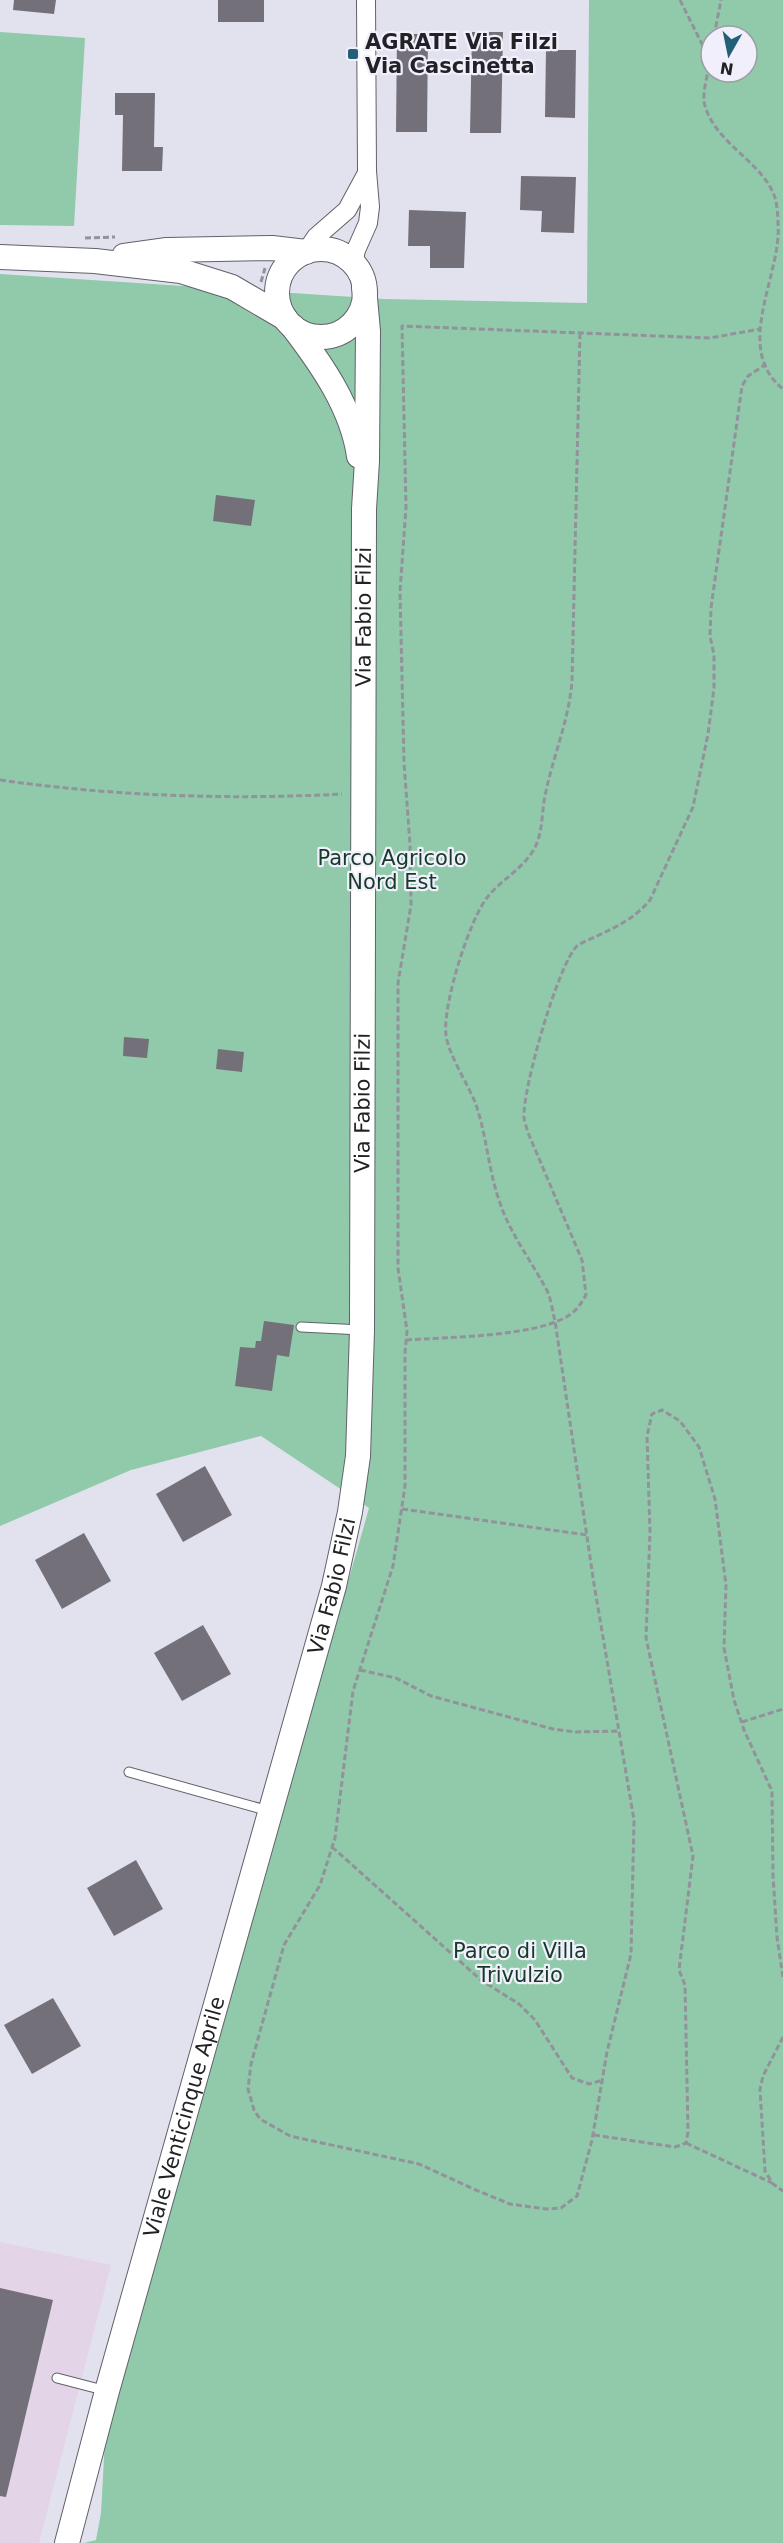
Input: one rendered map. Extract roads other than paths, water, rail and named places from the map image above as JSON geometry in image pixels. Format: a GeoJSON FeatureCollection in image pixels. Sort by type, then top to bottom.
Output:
{"type":"FeatureCollection","features":[{"type":"Feature","properties":{"kind":"street"},"geometry":{"type":"LineString","coordinates":[[354,264],[356,250],[370,216],[367,171],[366,0]]}},
{"type":"Feature","properties":{"kind":"street"},"geometry":{"type":"LineString","coordinates":[[289,322],[277,300],[279,281],[288,264],[306,252],[316,237],[347,210],[367,171]]}},
{"type":"Feature","properties":{"kind":"street"},"geometry":{"type":"LineString","coordinates":[[0,257],[95,261],[198,275],[232,287],[255,299],[302,333],[317,337],[331,336],[343,331],[360,312],[364,299],[364,286],[354,264],[331,251],[306,252],[272,248],[167,250],[95,261]]}},
{"type":"Feature","properties":{"kind":"street","name":"Via Fabio Filzi"},"geometry":{"type":"LineString","coordinates":[[305,1690],[338,1569],[355,1485],[360,1430],[364,509],[367,461],[368,331],[364,286]]}},
{"type":"Feature","properties":{"kind":"street","name":"Via Fabio Filzi"},"geometry":{"type":"LineString","coordinates":[[289,322],[333,385],[348,418],[359,452],[364,509]]}},
{"type":"Feature","properties":{"kind":"street","name":"Viale Venticinque Aprile"},"geometry":{"type":"LineString","coordinates":[[67,2543],[106,2391],[305,1690]]}},
{"type":"Feature","properties":{"kind":"lane"},"geometry":{"type":"LineString","coordinates":[[301,1327],[362,1330]]}},
{"type":"Feature","properties":{"kind":"lane"},"geometry":{"type":"LineString","coordinates":[[129,1772],[271,1811]]}},
{"type":"Feature","properties":{"kind":"lane"},"geometry":{"type":"LineString","coordinates":[[57,2378],[106,2391]]}},
{"type":"Feature","properties":{"kind":"place","name":"AGRATE Via Filzi Via Cascinetta"},"geometry":{"type":"Point","coordinates":[353,54]}},
{"type":"Feature","properties":{"kind":"park label","name":"Parco Agricolo Nord Est"},"geometry":{"type":"Point","coordinates":[392,870]}},
{"type":"Feature","properties":{"kind":"park label","name":"Parco di Villa Trivulzio"},"geometry":{"type":"Point","coordinates":[520,1963]}}]}
